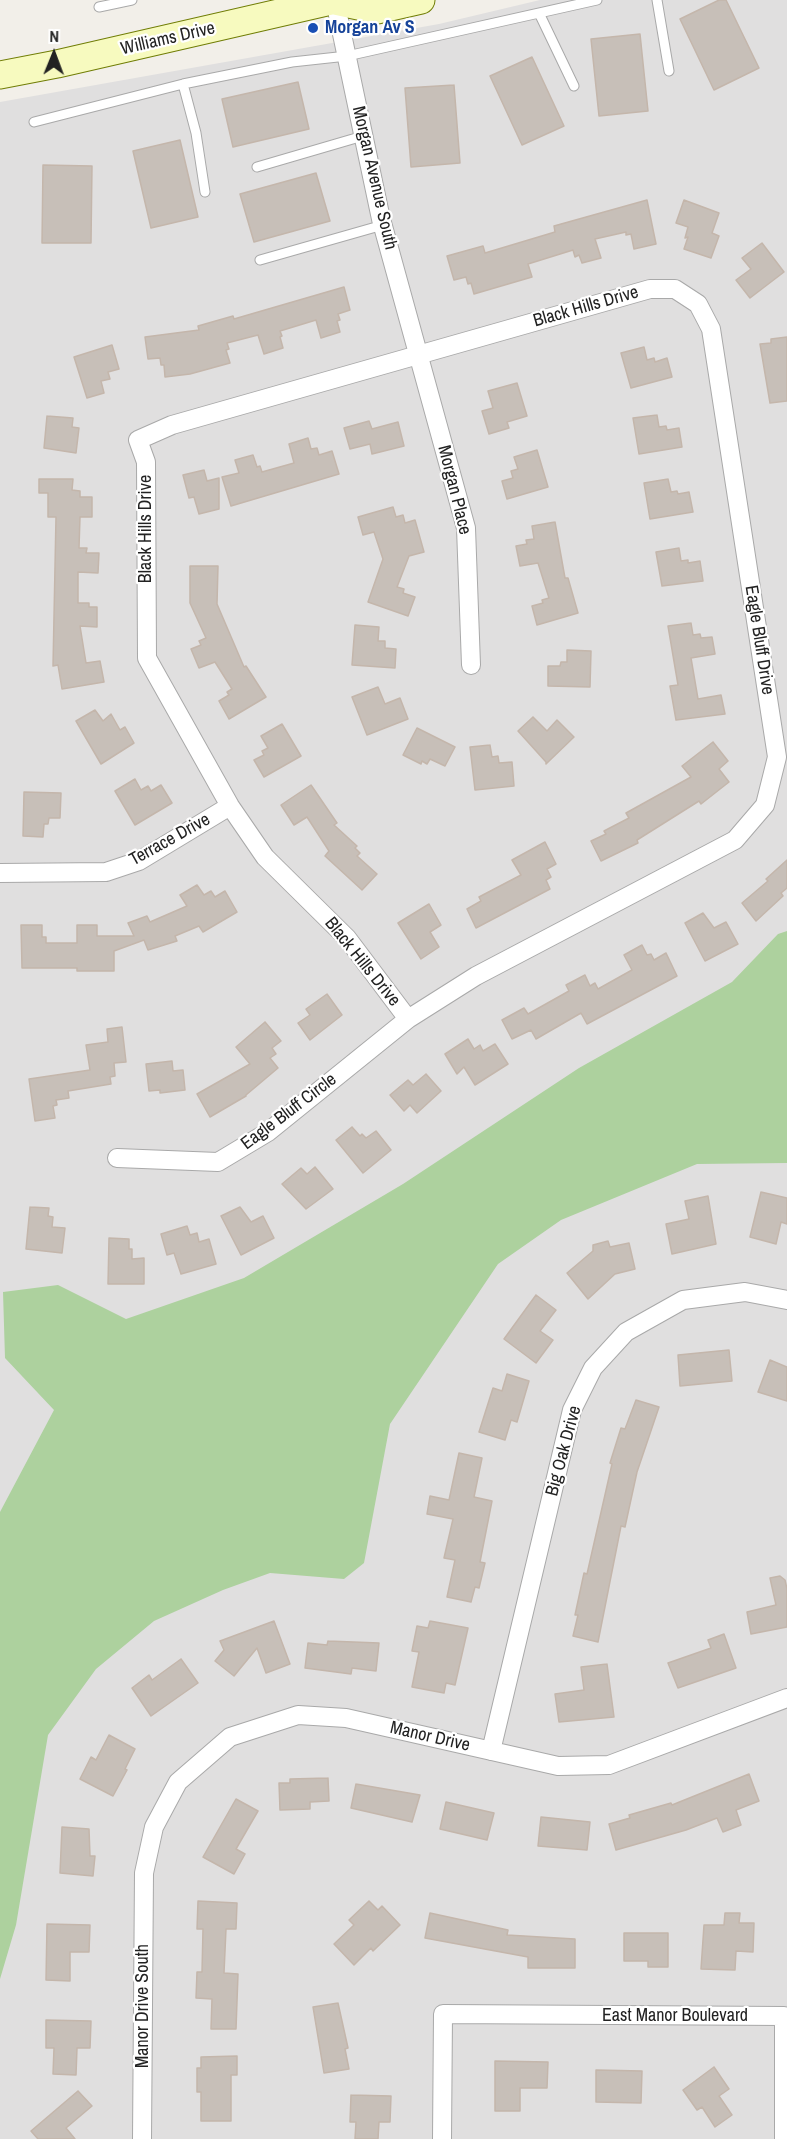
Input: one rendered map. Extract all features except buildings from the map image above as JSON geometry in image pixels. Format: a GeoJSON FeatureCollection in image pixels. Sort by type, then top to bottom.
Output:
{"type":"FeatureCollection","features":[{"type":"Feature","properties":{"kind":"main road","name":"Williams Drive"},"geometry":{"type":"LineString","coordinates":[[0,75],[69,62],[335,0],[377,10],[421,0]]}},
{"type":"Feature","properties":{"kind":"street","name":"Morgan Avenue South"},"geometry":{"type":"LineString","coordinates":[[335,0],[382,225],[418,355]]}},
{"type":"Feature","properties":{"kind":"street","name":"Black Hills Drive"},"geometry":{"type":"LineString","coordinates":[[408,1019],[347,938],[265,857],[230,806],[147,658],[146,462],[138,440],[172,425],[650,289],[675,289]]}},
{"type":"Feature","properties":{"kind":"street","name":"Eagle Bluff Drive"},"geometry":{"type":"LineString","coordinates":[[408,1019],[476,976],[735,840],[765,805],[777,757],[711,329],[698,304],[675,289]]}},
{"type":"Feature","properties":{"kind":"street","name":"Morgan Place"},"geometry":{"type":"LineString","coordinates":[[418,355],[466,528],[471,665]]}},
{"type":"Feature","properties":{"kind":"street","name":"Terrace Drive"},"geometry":{"type":"LineString","coordinates":[[0,873],[106,872],[139,861],[230,806]]}},
{"type":"Feature","properties":{"kind":"street","name":"Eagle Bluff Circle"},"geometry":{"type":"LineString","coordinates":[[117,1158],[218,1162],[268,1132],[408,1019]]}},
{"type":"Feature","properties":{"kind":"street","name":"Big Oak Drive"},"geometry":{"type":"LineString","coordinates":[[491,1750],[572,1410],[593,1368],[626,1332],[683,1300],[745,1292],[787,1300]]}},
{"type":"Feature","properties":{"kind":"street","name":"Manor Drive"},"geometry":{"type":"LineString","coordinates":[[144,1873],[154,1827],[178,1782],[230,1737],[298,1715],[346,1718],[558,1766],[609,1765],[787,1698]]}},
{"type":"Feature","properties":{"kind":"street","name":"Manor Drive South"},"geometry":{"type":"LineString","coordinates":[[142,2139],[144,1873]]}},
{"type":"Feature","properties":{"kind":"street","name":"East Manor Boulevard"},"geometry":{"type":"LineString","coordinates":[[442,2139],[443,2014],[784,2016],[784,2139]]}},
{"type":"Feature","properties":{"kind":"lane"},"geometry":{"type":"LineString","coordinates":[[99,7],[132,0]]}},
{"type":"Feature","properties":{"kind":"lane"},"geometry":{"type":"LineString","coordinates":[[34,122],[183,84],[292,62],[346,56],[597,0]]}},
{"type":"Feature","properties":{"kind":"lane"},"geometry":{"type":"LineString","coordinates":[[657,0],[669,71]]}},
{"type":"Feature","properties":{"kind":"lane"},"geometry":{"type":"LineString","coordinates":[[539,13],[574,86]]}},
{"type":"Feature","properties":{"kind":"lane"},"geometry":{"type":"LineString","coordinates":[[183,84],[196,133],[205,192]]}},
{"type":"Feature","properties":{"kind":"lane"},"geometry":{"type":"LineString","coordinates":[[257,167],[363,136]]}},
{"type":"Feature","properties":{"kind":"lane"},"geometry":{"type":"LineString","coordinates":[[260,260],[382,225]]}},
{"type":"Feature","properties":{"kind":"shaded area"},"geometry":{"type":"Polygon","coordinates":[[[540,0],[787,0],[787,2139],[0,2139],[0,102],[439,24],[540,0]]]}},
{"type":"Feature","properties":{"kind":"green space"},"geometry":{"type":"Polygon","coordinates":[[[787,931],[787,1163],[697,1164],[561,1220],[498,1264],[390,1424],[364,1563],[344,1579],[270,1573],[223,1590],[154,1621],[96,1669],[48,1735],[16,1925],[0,1979],[0,1512],[54,1410],[5,1358],[3,1292],[58,1285],[126,1319],[244,1278],[403,1184],[579,1068],[732,982],[778,934],[787,931]]]}},
{"type":"Feature","properties":{"kind":"place","name":"Morgan Av S"},"geometry":{"type":"Point","coordinates":[313,28]}}]}
